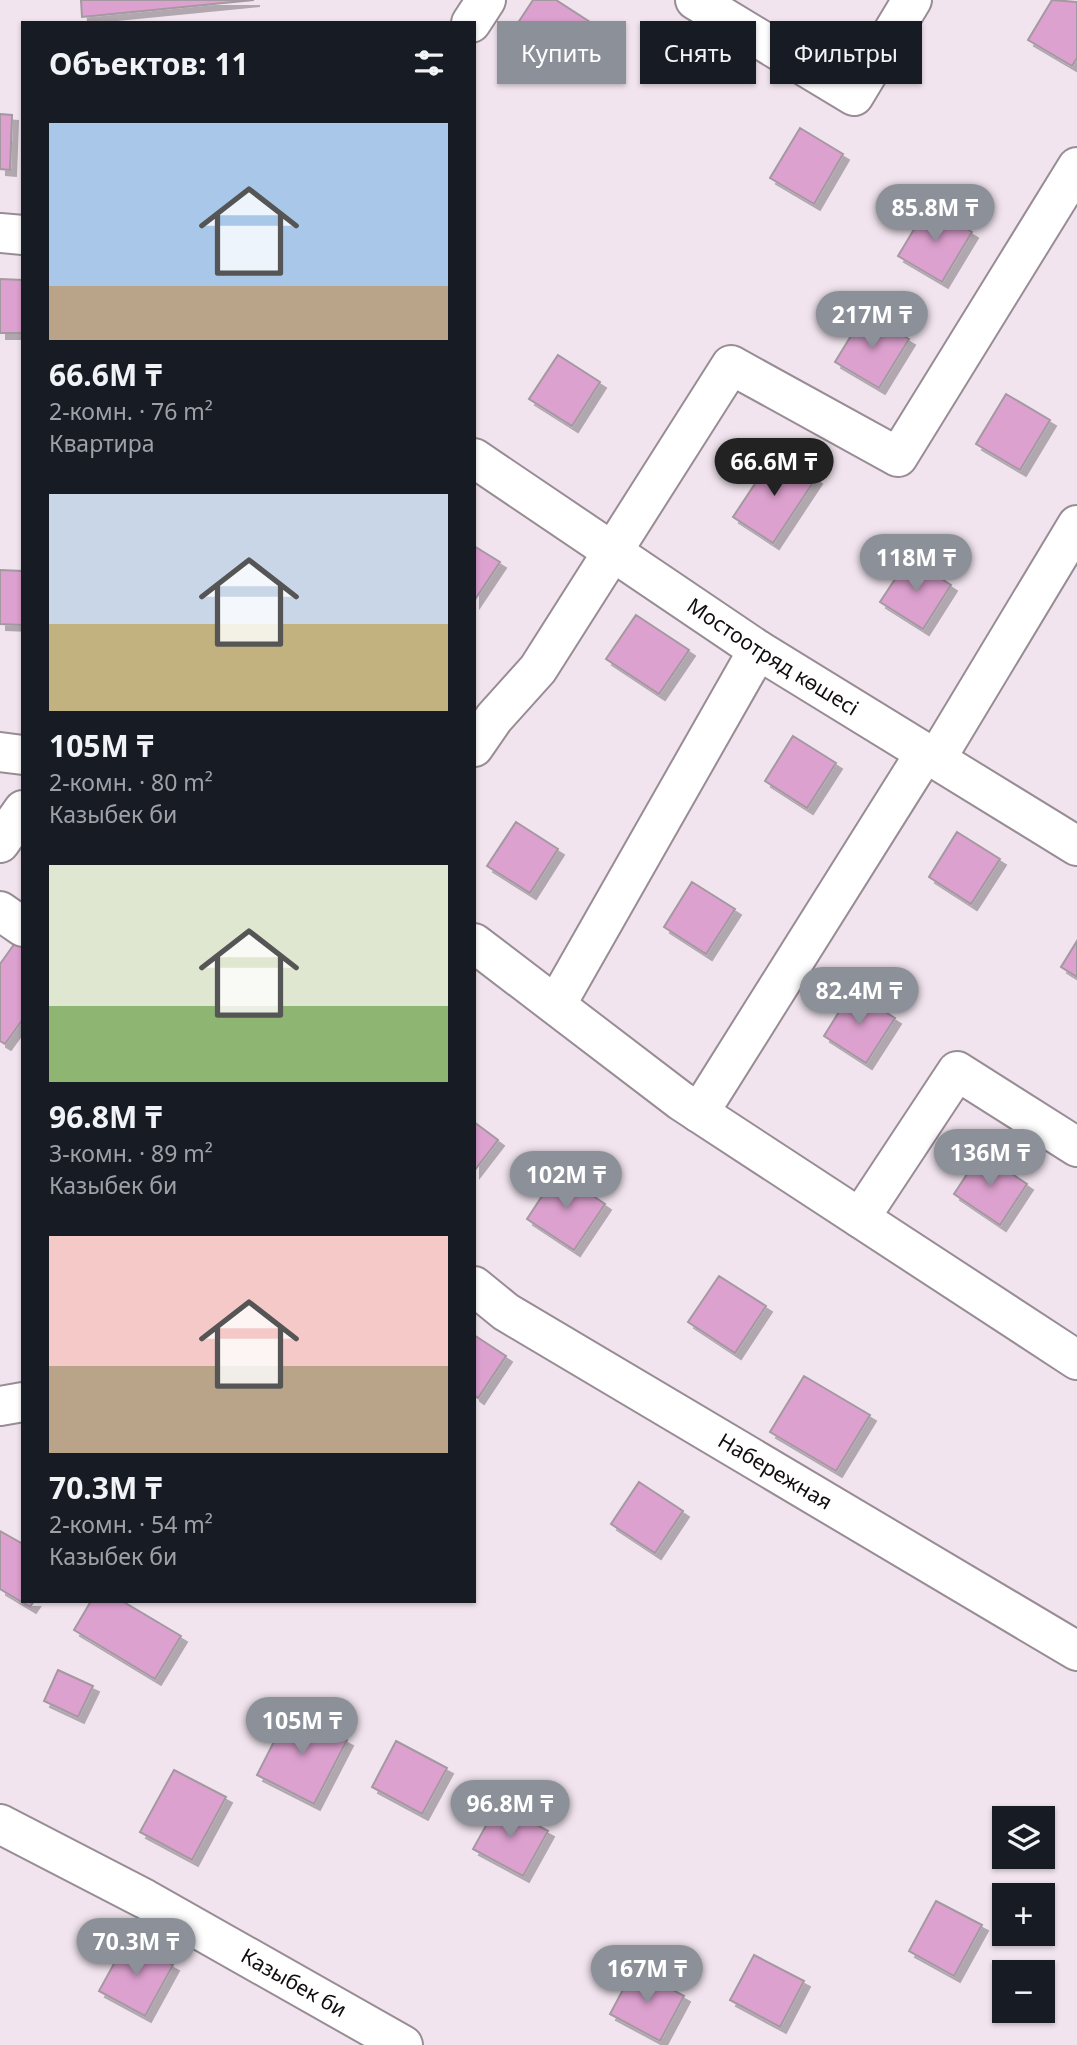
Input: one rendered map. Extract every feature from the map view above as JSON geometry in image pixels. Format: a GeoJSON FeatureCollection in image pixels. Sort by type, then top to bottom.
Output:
{"type":"FeatureCollection","features":[{"type":"Feature","properties":{"kind":"street"},"geometry":{"type":"LineString","coordinates":[[472,21],[486,0]]}},
{"type":"Feature","properties":{"kind":"street"},"geometry":{"type":"LineString","coordinates":[[695,0],[854,96],[912,0]]}},
{"type":"Feature","properties":{"kind":"street"},"geometry":{"type":"LineString","coordinates":[[1077,145],[1077,154]]}},
{"type":"Feature","properties":{"kind":"street"},"geometry":{"type":"LineString","coordinates":[[476,744],[494,718],[538,669],[731,365],[898,457],[1077,167]]}},
{"type":"Feature","properties":{"kind":"street"},"geometry":{"type":"LineString","coordinates":[[0,233],[21,235]]}},
{"type":"Feature","properties":{"kind":"street","name":"Мостоотряд көшесі"},"geometry":{"type":"LineString","coordinates":[[476,459],[758,650],[1077,846]]}},
{"type":"Feature","properties":{"kind":"street"},"geometry":{"type":"LineString","coordinates":[[699,1112],[1077,526]]}},
{"type":"Feature","properties":{"kind":"street"},"geometry":{"type":"LineString","coordinates":[[556,1005],[758,650]]}},
{"type":"Feature","properties":{"kind":"street"},"geometry":{"type":"LineString","coordinates":[[0,752],[21,755]]}},
{"type":"Feature","properties":{"kind":"street"},"geometry":{"type":"LineString","coordinates":[[0,843],[21,813]]}},
{"type":"Feature","properties":{"kind":"street"},"geometry":{"type":"LineString","coordinates":[[0,911],[21,926]]}},
{"type":"Feature","properties":{"kind":"street"},"geometry":{"type":"LineString","coordinates":[[476,945],[699,1112],[1077,1360]]}},
{"type":"Feature","properties":{"kind":"street"},"geometry":{"type":"LineString","coordinates":[[860,1218],[957,1071],[1077,1147]]}},
{"type":"Feature","properties":{"kind":"street","name":"Набережная"},"geometry":{"type":"LineString","coordinates":[[476,1288],[506,1312],[1077,1651]]}},
{"type":"Feature","properties":{"kind":"street"},"geometry":{"type":"LineString","coordinates":[[0,1406],[21,1402]]}},
{"type":"Feature","properties":{"kind":"street","name":"Казыбек би"},"geometry":{"type":"LineString","coordinates":[[0,1824],[145,1899],[403,2045]]}},
{"type":"Feature","properties":{"kind":"building"},"geometry":{"type":"Polygon","coordinates":[[[81,0],[254,0],[82,17],[81,0]]]}},
{"type":"Feature","properties":{"kind":"building"},"geometry":{"type":"Polygon","coordinates":[[[533,0],[556,0],[589,21],[519,21],[533,0]]]}},
{"type":"Feature","properties":{"kind":"building"},"geometry":{"type":"Polygon","coordinates":[[[1052,0],[1077,2],[1077,58],[1072,66],[1028,40],[1052,0]]]}},
{"type":"Feature","properties":{"kind":"building"},"geometry":{"type":"Polygon","coordinates":[[[0,114],[12,115],[10,170],[0,169],[0,114]]]}},
{"type":"Feature","properties":{"kind":"building"},"geometry":{"type":"Polygon","coordinates":[[[800,128],[843,154],[814,204],[770,178],[800,128]]]}},
{"type":"Feature","properties":{"kind":"building"},"geometry":{"type":"Polygon","coordinates":[[[928,206],[972,232],[942,282],[898,256],[928,206]]]}},
{"type":"Feature","properties":{"kind":"building"},"geometry":{"type":"Polygon","coordinates":[[[0,279],[21,280],[21,333],[0,333],[0,279]]]}},
{"type":"Feature","properties":{"kind":"building"},"geometry":{"type":"Polygon","coordinates":[[[865,313],[909,339],[879,388],[835,362],[865,313]]]}},
{"type":"Feature","properties":{"kind":"building"},"geometry":{"type":"Polygon","coordinates":[[[558,355],[600,382],[572,426],[529,399],[558,355]]]}},
{"type":"Feature","properties":{"kind":"building"},"geometry":{"type":"Polygon","coordinates":[[[1006,394],[1050,420],[1020,470],[976,444],[1006,394]]]}},
{"type":"Feature","properties":{"kind":"building"},"geometry":{"type":"Polygon","coordinates":[[[776,452],[816,478],[773,543],[733,517],[776,452]]]}},
{"type":"Feature","properties":{"kind":"building"},"geometry":{"type":"Polygon","coordinates":[[[476,547],[500,562],[476,598],[476,547]]]}},
{"type":"Feature","properties":{"kind":"building"},"geometry":{"type":"Polygon","coordinates":[[[909,558],[951,585],[923,629],[880,602],[909,558]]]}},
{"type":"Feature","properties":{"kind":"building"},"geometry":{"type":"Polygon","coordinates":[[[0,570],[21,571],[21,625],[0,624],[0,570]]]}},
{"type":"Feature","properties":{"kind":"building"},"geometry":{"type":"Polygon","coordinates":[[[636,615],[689,650],[659,694],[606,659],[636,615]]]}},
{"type":"Feature","properties":{"kind":"building"},"geometry":{"type":"Polygon","coordinates":[[[793,736],[836,763],[807,808],[765,781],[793,736]]]}},
{"type":"Feature","properties":{"kind":"building"},"geometry":{"type":"Polygon","coordinates":[[[516,822],[558,849],[530,893],[487,866],[516,822]]]}},
{"type":"Feature","properties":{"kind":"building"},"geometry":{"type":"Polygon","coordinates":[[[957,832],[1000,859],[971,904],[929,877],[957,832]]]}},
{"type":"Feature","properties":{"kind":"building"},"geometry":{"type":"Polygon","coordinates":[[[692,882],[735,909],[706,954],[664,927],[692,882]]]}},
{"type":"Feature","properties":{"kind":"building"},"geometry":{"type":"Polygon","coordinates":[[[1077,941],[1077,977],[1061,967],[1077,941]]]}},
{"type":"Feature","properties":{"kind":"building"},"geometry":{"type":"Polygon","coordinates":[[[15,943],[21,947],[21,1022],[5,1044],[0,1041],[0,964],[15,943]]]}},
{"type":"Feature","properties":{"kind":"building"},"geometry":{"type":"Polygon","coordinates":[[[852,991],[895,1018],[866,1063],[824,1036],[852,991]]]}},
{"type":"Feature","properties":{"kind":"building"},"geometry":{"type":"Polygon","coordinates":[[[476,1124],[498,1140],[476,1168],[476,1124]]]}},
{"type":"Feature","properties":{"kind":"building"},"geometry":{"type":"Polygon","coordinates":[[[981,1153],[1027,1184],[1000,1225],[954,1194],[981,1153]]]}},
{"type":"Feature","properties":{"kind":"building"},"geometry":{"type":"Polygon","coordinates":[[[558,1172],[605,1204],[574,1250],[527,1219],[558,1172]]]}},
{"type":"Feature","properties":{"kind":"building"},"geometry":{"type":"Polygon","coordinates":[[[719,1276],[766,1306],[735,1353],[688,1322],[719,1276]]]}},
{"type":"Feature","properties":{"kind":"building"},"geometry":{"type":"Polygon","coordinates":[[[476,1336],[506,1356],[478,1398],[476,1396],[476,1336]]]}},
{"type":"Feature","properties":{"kind":"building"},"geometry":{"type":"Polygon","coordinates":[[[804,1376],[870,1415],[836,1471],[770,1432],[804,1376]]]}},
{"type":"Feature","properties":{"kind":"building"},"geometry":{"type":"Polygon","coordinates":[[[639,1482],[683,1511],[655,1553],[611,1524],[639,1482]]]}},
{"type":"Feature","properties":{"kind":"building"},"geometry":{"type":"Polygon","coordinates":[[[0,1531],[21,1543],[21,1602],[0,1589],[0,1531]]]}},
{"type":"Feature","properties":{"kind":"building"},"geometry":{"type":"Polygon","coordinates":[[[90,1603],[125,1603],[181,1636],[155,1679],[74,1630],[90,1603]]]}},
{"type":"Feature","properties":{"kind":"building"},"geometry":{"type":"Polygon","coordinates":[[[58,1670],[93,1686],[78,1717],[44,1701],[58,1670]]]}},
{"type":"Feature","properties":{"kind":"building"},"geometry":{"type":"Polygon","coordinates":[[[290,1710],[347,1740],[314,1804],[257,1775],[290,1710]]]}},
{"type":"Feature","properties":{"kind":"building"},"geometry":{"type":"Polygon","coordinates":[[[396,1741],[447,1768],[422,1814],[372,1787],[396,1741]]]}},
{"type":"Feature","properties":{"kind":"building"},"geometry":{"type":"Polygon","coordinates":[[[174,1770],[226,1797],[192,1860],[140,1832],[174,1770]]]}},
{"type":"Feature","properties":{"kind":"building"},"geometry":{"type":"Polygon","coordinates":[[[498,1804],[548,1831],[523,1876],[473,1849],[498,1804]]]}},
{"type":"Feature","properties":{"kind":"building"},"geometry":{"type":"Polygon","coordinates":[[[936,1901],[982,1925],[954,1976],[909,1951],[936,1901]]]}},
{"type":"Feature","properties":{"kind":"building"},"geometry":{"type":"Polygon","coordinates":[[[127,1940],[173,1965],[145,2016],[99,1991],[127,1940]]]}},
{"type":"Feature","properties":{"kind":"building"},"geometry":{"type":"Polygon","coordinates":[[[754,1955],[804,1981],[780,2027],[730,2000],[754,1955]]]}},
{"type":"Feature","properties":{"kind":"building"},"geometry":{"type":"Polygon","coordinates":[[[634,1969],[684,1996],[660,2041],[610,2014],[634,1969]]]}}]}
